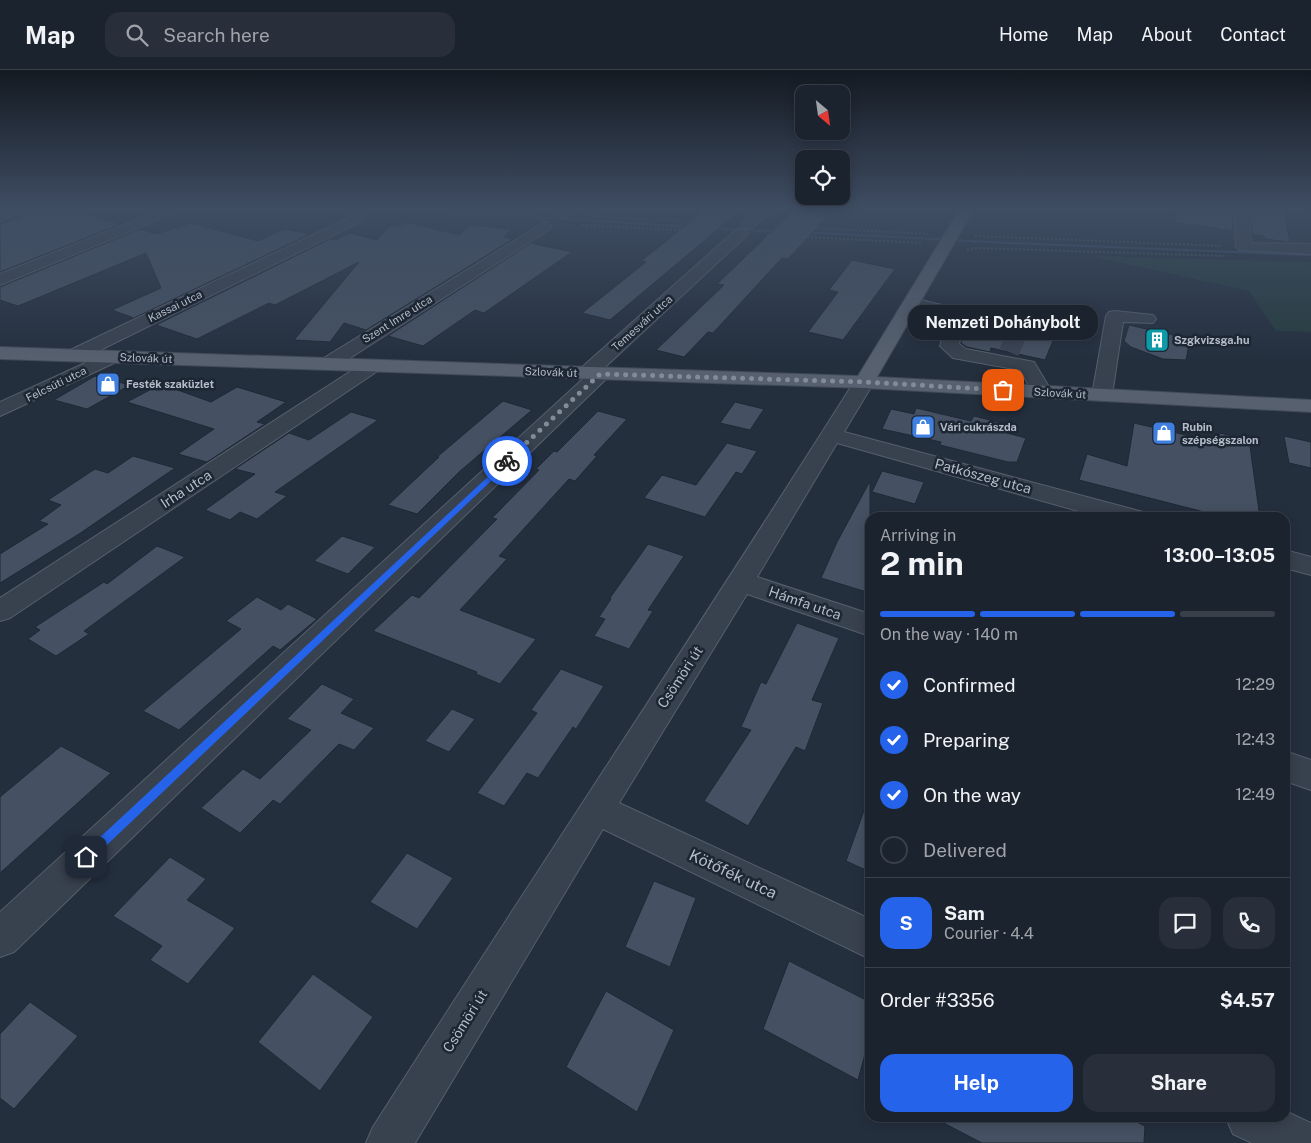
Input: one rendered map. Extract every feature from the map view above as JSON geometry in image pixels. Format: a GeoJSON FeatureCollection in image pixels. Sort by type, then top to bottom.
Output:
{"type":"FeatureCollection","features":[{"type":"Feature","properties":{"kind":"main road","name":"Csömöri út"},"geometry":{"type":"LineString","coordinates":[[864,382],[912,303],[934,259]]}},
{"type":"Feature","properties":{"kind":"main road","name":"Szlovák út"},"geometry":{"type":"LineString","coordinates":[[0,353],[864,382],[1311,406]]}},
{"type":"Feature","properties":{"kind":"street"},"geometry":{"type":"LineString","coordinates":[[0,280],[53,259]]}},
{"type":"Feature","properties":{"kind":"street","name":"Kassai utca"},"geometry":{"type":"LineString","coordinates":[[73,356],[272,259]]}},
{"type":"Feature","properties":{"kind":"street","name":"Szent Imre utca"},"geometry":{"type":"LineString","coordinates":[[326,365],[493,259]]}},
{"type":"Feature","properties":{"kind":"street","name":"Temesvári utca"},"geometry":{"type":"LineString","coordinates":[[0,938],[713,259]]}},
{"type":"Feature","properties":{"kind":"street"},"geometry":{"type":"LineString","coordinates":[[912,303],[959,314],[978,309],[1001,313],[1016,318],[1021,323],[1018,331]]}},
{"type":"Feature","properties":{"kind":"street"},"geometry":{"type":"LineString","coordinates":[[959,314],[949,346],[960,354],[1007,357],[1027,366],[1042,392]]}},
{"type":"Feature","properties":{"kind":"street"},"geometry":{"type":"LineString","coordinates":[[1102,395],[1115,316],[1147,319]]}},
{"type":"Feature","properties":{"kind":"street","name":"Felcsúti utca"},"geometry":{"type":"LineString","coordinates":[[0,410],[111,357]]}},
{"type":"Feature","properties":{"kind":"street","name":"Irha utca"},"geometry":{"type":"LineString","coordinates":[[0,611],[372,366]]}},
{"type":"Feature","properties":{"kind":"street","name":"Csömöri út"},"geometry":{"type":"LineString","coordinates":[[390,1143],[596,809],[741,582],[864,382]]}},
{"type":"Feature","properties":{"kind":"street","name":"Patkószeg utca"},"geometry":{"type":"LineString","coordinates":[[832,435],[1112,512]]}},
{"type":"Feature","properties":{"kind":"street"},"geometry":{"type":"LineString","coordinates":[[1290,560],[1311,566]]}},
{"type":"Feature","properties":{"kind":"street","name":"Hámfa utca"},"geometry":{"type":"LineString","coordinates":[[741,582],[865,623]]}},
{"type":"Feature","properties":{"kind":"street"},"geometry":{"type":"LineString","coordinates":[[1290,768],[1311,775]]}},
{"type":"Feature","properties":{"kind":"street","name":"Kötőfék utca"},"geometry":{"type":"LineString","coordinates":[[596,809],[865,937]]}},
{"type":"Feature","properties":{"kind":"street"},"geometry":{"type":"LineString","coordinates":[[1258,1122],[1303,1143]]}},
{"type":"Feature","properties":{"kind":"green space"},"geometry":{"type":"Polygon","coordinates":[[[1104,259],[1311,262],[1311,332],[1276,331],[1249,291],[1104,259]]]}},
{"type":"Feature","properties":{"kind":"building"},"geometry":{"type":"Polygon","coordinates":[[[0,259],[33,259],[0,272],[0,259]]]}},
{"type":"Feature","properties":{"kind":"building"},"geometry":{"type":"Polygon","coordinates":[[[67,259],[131,259],[18,306],[0,300],[0,287],[67,259]]]}},
{"type":"Feature","properties":{"kind":"building"},"geometry":{"type":"Polygon","coordinates":[[[149,259],[257,259],[134,318],[112,310],[161,288],[149,259]]]}},
{"type":"Feature","properties":{"kind":"building"},"geometry":{"type":"Polygon","coordinates":[[[289,259],[481,259],[366,330],[344,323],[330,342],[294,340],[359,262],[275,305],[269,303],[197,339],[156,325],[289,259]]]}},
{"type":"Feature","properties":{"kind":"building"},"geometry":{"type":"Polygon","coordinates":[[[506,259],[562,259],[484,313],[475,310],[423,346],[388,336],[506,259]]]}},
{"type":"Feature","properties":{"kind":"building"},"geometry":{"type":"Polygon","coordinates":[[[643,259],[682,259],[610,320],[582,313],[646,262],[641,261],[643,259]]]}},
{"type":"Feature","properties":{"kind":"building"},"geometry":{"type":"Polygon","coordinates":[[[743,259],[781,259],[713,333],[708,332],[684,357],[656,350],[724,285],[717,284],[743,259]]]}},
{"type":"Feature","properties":{"kind":"building"},"geometry":{"type":"Polygon","coordinates":[[[852,260],[895,269],[843,340],[808,332],[838,292],[829,290],[852,260]]]}},
{"type":"Feature","properties":{"kind":"building"},"geometry":{"type":"Polygon","coordinates":[[[1027,304],[1061,322],[1045,360],[991,348],[990,352],[967,347],[961,343],[973,318],[1001,320],[1010,325],[1007,330],[1010,336],[1024,337],[1032,323],[1024,313],[1013,308],[1027,304]]]}},
{"type":"Feature","properties":{"kind":"building","name":"Szgkvizsga.hu"},"geometry":{"type":"Polygon","coordinates":[[[1129,325],[1190,339],[1186,360],[1163,359],[1131,347],[1124,341],[1129,325]]]}},
{"type":"Feature","properties":{"kind":"building"},"geometry":{"type":"Polygon","coordinates":[[[95,376],[130,385],[87,409],[54,400],[95,376]]]}},
{"type":"Feature","properties":{"kind":"building"},"geometry":{"type":"Polygon","coordinates":[[[161,384],[211,402],[237,387],[286,402],[257,422],[265,424],[207,462],[178,454],[214,429],[127,402],[161,384]]]}},
{"type":"Feature","properties":{"kind":"building"},"geometry":{"type":"Polygon","coordinates":[[[503,401],[532,410],[459,472],[417,514],[388,505],[439,457],[437,457],[503,401]]]}},
{"type":"Feature","properties":{"kind":"building"},"geometry":{"type":"Polygon","coordinates":[[[735,402],[764,409],[750,430],[720,423],[735,402]]]}},
{"type":"Feature","properties":{"kind":"building"},"geometry":{"type":"Polygon","coordinates":[[[916,408],[971,421],[974,416],[1006,424],[1003,432],[1026,438],[1017,462],[1008,462],[940,445],[941,442],[882,429],[891,409],[914,414],[916,408]]]}},
{"type":"Feature","properties":{"kind":"building"},"geometry":{"type":"Polygon","coordinates":[[[598,411],[627,419],[594,455],[597,456],[575,481],[569,479],[499,556],[507,559],[460,610],[536,639],[500,684],[476,674],[477,672],[373,631],[412,595],[419,598],[497,519],[492,518],[539,470],[536,469],[554,451],[557,452],[598,411]]]}},
{"type":"Feature","properties":{"kind":"building"},"geometry":{"type":"Polygon","coordinates":[[[351,412],[378,420],[275,492],[287,496],[257,519],[240,512],[230,520],[205,510],[255,474],[235,469],[289,433],[309,440],[351,412]]]}},
{"type":"Feature","properties":{"kind":"building"},"geometry":{"type":"Polygon","coordinates":[[[1134,423],[1220,443],[1219,433],[1249,439],[1259,512],[1204,512],[1079,480],[1087,454],[1127,466],[1134,423]]]}},
{"type":"Feature","properties":{"kind":"building"},"geometry":{"type":"Polygon","coordinates":[[[1284,436],[1311,442],[1311,468],[1289,463],[1284,436]]]}},
{"type":"Feature","properties":{"kind":"building"},"geometry":{"type":"Polygon","coordinates":[[[727,443],[757,451],[742,474],[736,472],[705,517],[644,498],[662,475],[696,485],[727,443]]]}},
{"type":"Feature","properties":{"kind":"building"},"geometry":{"type":"Polygon","coordinates":[[[133,456],[175,468],[79,534],[0,583],[0,554],[48,524],[39,521],[61,505],[48,500],[95,469],[108,473],[133,456]]]}},
{"type":"Feature","properties":{"kind":"building"},"geometry":{"type":"Polygon","coordinates":[[[882,471],[924,482],[915,504],[872,492],[882,471]]]}},
{"type":"Feature","properties":{"kind":"building"},"geometry":{"type":"Polygon","coordinates":[[[870,481],[870,512],[865,512],[865,591],[821,578],[837,542],[870,481]]]}},
{"type":"Feature","properties":{"kind":"building"},"geometry":{"type":"Polygon","coordinates":[[[342,536],[375,547],[348,574],[314,561],[342,536]]]}},
{"type":"Feature","properties":{"kind":"building"},"geometry":{"type":"Polygon","coordinates":[[[648,544],[684,556],[648,610],[653,611],[629,649],[594,636],[605,619],[599,617],[610,598],[648,544]]]}},
{"type":"Feature","properties":{"kind":"building"},"geometry":{"type":"Polygon","coordinates":[[[157,546],[185,557],[84,631],[89,634],[56,656],[28,639],[40,630],[35,627],[104,582],[107,584],[157,546]]]}},
{"type":"Feature","properties":{"kind":"building"},"geometry":{"type":"Polygon","coordinates":[[[257,597],[281,610],[288,604],[317,619],[280,650],[273,646],[179,730],[143,711],[241,629],[226,621],[257,597]]]}},
{"type":"Feature","properties":{"kind":"building"},"geometry":{"type":"Polygon","coordinates":[[[797,623],[839,638],[812,700],[823,703],[805,751],[796,747],[748,826],[704,801],[751,730],[741,727],[761,682],[766,684],[797,623]]]}},
{"type":"Feature","properties":{"kind":"building"},"geometry":{"type":"Polygon","coordinates":[[[561,669],[604,686],[576,729],[573,727],[538,778],[527,773],[504,806],[477,793],[537,713],[531,710],[561,669]]]}},
{"type":"Feature","properties":{"kind":"building"},"geometry":{"type":"Polygon","coordinates":[[[322,684],[354,699],[341,713],[374,728],[354,750],[339,744],[280,804],[273,800],[240,833],[201,808],[243,769],[260,779],[311,730],[287,719],[322,684]]]}},
{"type":"Feature","properties":{"kind":"building"},"geometry":{"type":"Polygon","coordinates":[[[452,709],[475,719],[449,752],[425,741],[452,709]]]}},
{"type":"Feature","properties":{"kind":"building"},"geometry":{"type":"Polygon","coordinates":[[[61,746],[111,773],[0,873],[0,797],[61,746]]]}},
{"type":"Feature","properties":{"kind":"building"},"geometry":{"type":"Polygon","coordinates":[[[865,808],[865,870],[846,861],[865,808]]]}},
{"type":"Feature","properties":{"kind":"building"},"geometry":{"type":"Polygon","coordinates":[[[407,853],[453,878],[417,929],[370,902],[407,853]]]}},
{"type":"Feature","properties":{"kind":"building"},"geometry":{"type":"Polygon","coordinates":[[[170,857],[206,879],[187,900],[235,928],[188,984],[150,960],[162,946],[113,916],[170,857]]]}},
{"type":"Feature","properties":{"kind":"building"},"geometry":{"type":"Polygon","coordinates":[[[654,881],[696,898],[670,967],[625,947],[654,881]]]}},
{"type":"Feature","properties":{"kind":"building"},"geometry":{"type":"Polygon","coordinates":[[[789,961],[865,999],[865,1054],[858,1080],[763,1029],[789,961]]]}},
{"type":"Feature","properties":{"kind":"building"},"geometry":{"type":"Polygon","coordinates":[[[313,974],[373,1017],[320,1091],[258,1042],[313,974]]]}},
{"type":"Feature","properties":{"kind":"building"},"geometry":{"type":"Polygon","coordinates":[[[606,991],[674,1030],[637,1112],[566,1067],[606,991]]]}},
{"type":"Feature","properties":{"kind":"building"},"geometry":{"type":"Polygon","coordinates":[[[30,1002],[78,1036],[14,1109],[0,1098],[0,1034],[30,1002]]]}},
{"type":"Feature","properties":{"kind":"building"},"geometry":{"type":"Polygon","coordinates":[[[942,1122],[1136,1122],[1145,1126],[1144,1143],[982,1143],[942,1122]]]}},
{"type":"Feature","properties":{"kind":"tunnel"},"geometry":{"type":"LineString","coordinates":[[1009,352],[1018,331]]}},
{"type":"Feature","properties":{"kind":"way so far"},"geometry":{"type":"LineString","coordinates":[[507,461],[600,374],[864,382],[1003,390]]}},
{"type":"Feature","properties":{"kind":"place","name":"Szgkvizsga.hu"},"geometry":{"type":"Point","coordinates":[1157,340]}},
{"type":"Feature","properties":{"kind":"place","name":"Festék szaküzlet"},"geometry":{"type":"Point","coordinates":[108,384]}},
{"type":"Feature","properties":{"kind":"place","name":"Nemzeti Dohánybolt"},"geometry":{"type":"Point","coordinates":[1003,390]}},
{"type":"Feature","properties":{"kind":"place","name":"Vári cukrászda"},"geometry":{"type":"Point","coordinates":[923,427]}},
{"type":"Feature","properties":{"kind":"place","name":"Rubin szépségszalon"},"geometry":{"type":"Point","coordinates":[1164,433]}},
{"type":"Feature","properties":{"kind":"route"},"geometry":{"type":"LineString","coordinates":[[86,857],[507,461]]}}]}
